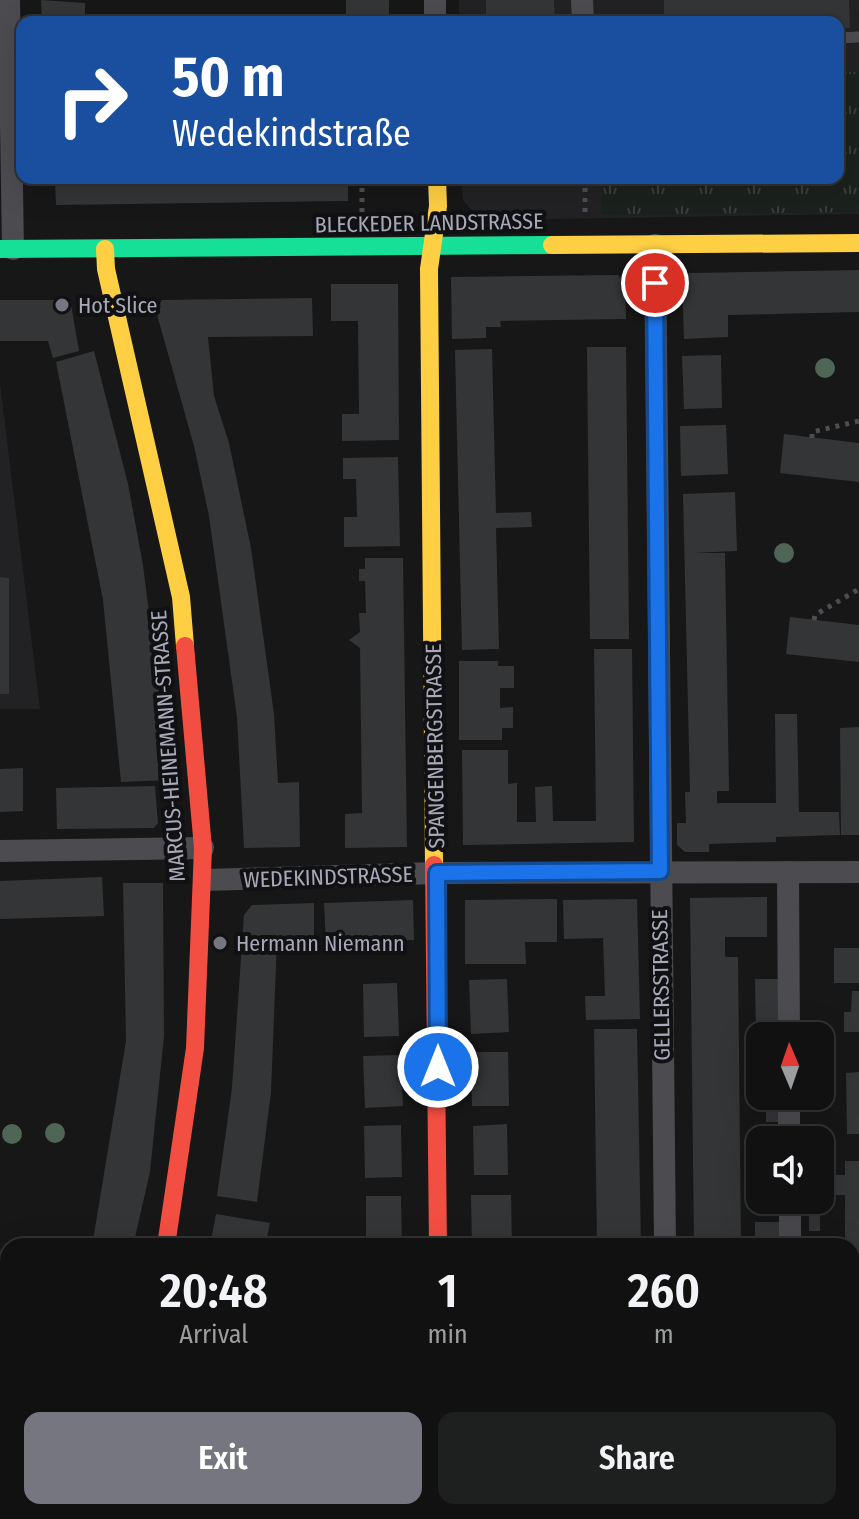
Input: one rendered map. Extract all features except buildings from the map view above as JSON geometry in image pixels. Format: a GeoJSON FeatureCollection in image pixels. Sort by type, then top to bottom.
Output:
{"type":"FeatureCollection","features":[{"type":"Feature","properties":{"kind":"street"},"geometry":{"type":"LineString","coordinates":[[6,249],[9,0]]}},
{"type":"Feature","properties":{"kind":"street","name":"SPANGENBERGSTRASSE"},"geometry":{"type":"LineString","coordinates":[[437,184],[438,206],[430,246],[438,1238]]}},
{"type":"Feature","properties":{"kind":"street","name":"BLECKEDER LANDSTRASSE"},"geometry":{"type":"LineString","coordinates":[[6,249],[859,243]]}},
{"type":"Feature","properties":{"kind":"street","name":"GELLERSSTRASSE"},"geometry":{"type":"LineString","coordinates":[[655,245],[665,1238]]}},
{"type":"Feature","properties":{"kind":"street","name":"MARCUS-HEINEMANN-STRASSE"},"geometry":{"type":"LineString","coordinates":[[105,249],[106,269],[181,597],[203,848],[195,1048],[167,1238]]}},
{"type":"Feature","properties":{"kind":"street"},"geometry":{"type":"LineString","coordinates":[[0,851],[203,848]]}},
{"type":"Feature","properties":{"kind":"street"},"geometry":{"type":"LineString","coordinates":[[788,872],[789,1022]]}},
{"type":"Feature","properties":{"kind":"street","name":"WEDEKINDSTRASSE"},"geometry":{"type":"LineString","coordinates":[[204,880],[437,873],[859,872]]}},
{"type":"Feature","properties":{"kind":"street"},"geometry":{"type":"LineString","coordinates":[[790,1214],[790,1238]]}},
{"type":"Feature","properties":{"kind":"path"},"geometry":{"type":"LineString","coordinates":[[362,184],[362,226]]}},
{"type":"Feature","properties":{"kind":"path"},"geometry":{"type":"LineString","coordinates":[[585,184],[586,245]]}},
{"type":"Feature","properties":{"kind":"path"},"geometry":{"type":"LineString","coordinates":[[812,438],[812,432],[859,421]]}},
{"type":"Feature","properties":{"kind":"path"},"geometry":{"type":"LineString","coordinates":[[814,620],[815,615],[859,589]]}},
{"type":"Feature","properties":{"kind":"shaded area"},"geometry":{"type":"Polygon","coordinates":[[[459,0],[859,0],[859,214],[498,220],[476,215],[463,200],[462,184],[844,184],[844,16],[459,16],[459,0]]]}},
{"type":"Feature","properties":{"kind":"shaded area"},"geometry":{"type":"Polygon","coordinates":[[[0,383],[40,709],[0,709],[0,383]]]}},
{"type":"Feature","properties":{"kind":"green space"},"geometry":{"type":"Polygon","coordinates":[[[844,72],[859,72],[859,212],[601,215],[601,184],[844,184],[844,72]]]}},
{"type":"Feature","properties":{"kind":"traffic: fast"},"geometry":{"type":"LineString","coordinates":[[0,249],[552,245]]}},
{"type":"Feature","properties":{"kind":"traffic: slow"},"geometry":{"type":"LineString","coordinates":[[434,865],[429,269],[438,206],[437,184]]}},
{"type":"Feature","properties":{"kind":"traffic: slow"},"geometry":{"type":"LineString","coordinates":[[552,245],[859,243]]}},
{"type":"Feature","properties":{"kind":"traffic: slow"},"geometry":{"type":"LineString","coordinates":[[105,249],[106,269],[181,597],[185,646]]}},
{"type":"Feature","properties":{"kind":"traffic: jam"},"geometry":{"type":"LineString","coordinates":[[167,1238],[195,1048],[203,848],[185,646]]}},
{"type":"Feature","properties":{"kind":"traffic: jam"},"geometry":{"type":"LineString","coordinates":[[434,865],[438,1238]]}},
{"type":"Feature","properties":{"kind":"place","name":"Hot Slice"},"geometry":{"type":"Point","coordinates":[62,305]}},
{"type":"Feature","properties":{"kind":"place","name":"Hermann Niemann"},"geometry":{"type":"Point","coordinates":[220,943]}},
{"type":"Feature","properties":{"kind":"route"},"geometry":{"type":"LineString","coordinates":[[438,1067],[437,873],[660,871],[655,283]]}}]}
